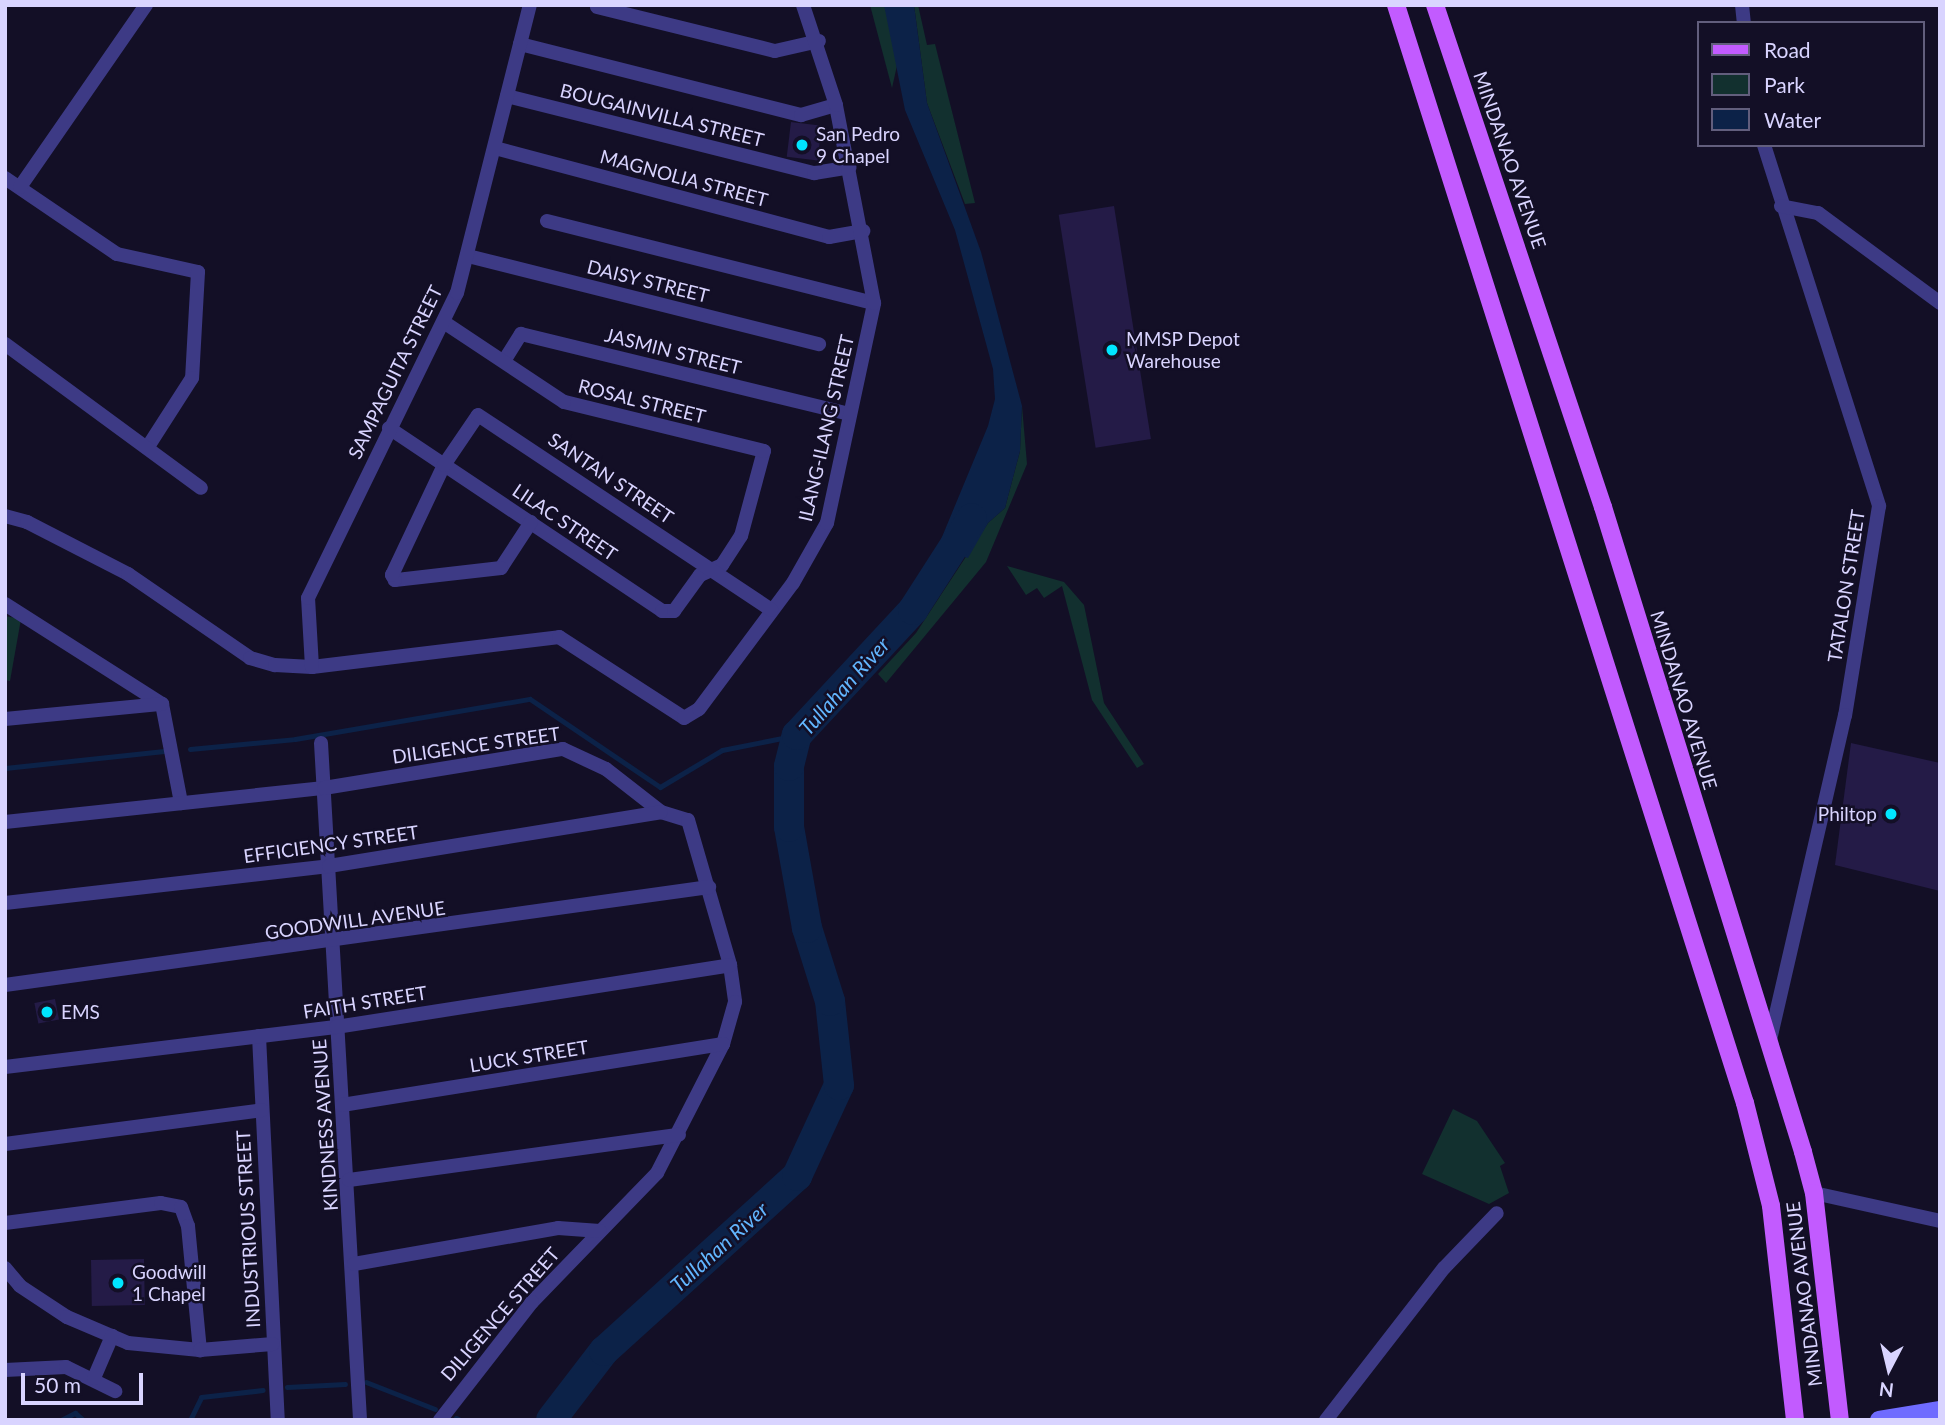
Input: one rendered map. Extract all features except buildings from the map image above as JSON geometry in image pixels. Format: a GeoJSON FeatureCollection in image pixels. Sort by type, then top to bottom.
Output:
{"type":"FeatureCollection","features":[{"type":"Feature","properties":{"kind":"main road","name":"MINDANAO AVENUE"},"geometry":{"type":"LineString","coordinates":[[1395,5],[1745,1102],[1771,1206],[1796,1420]]}},
{"type":"Feature","properties":{"kind":"main road","name":"MINDANAO AVENUE"},"geometry":{"type":"LineString","coordinates":[[1435,5],[1603,507],[1770,1041],[1814,1194],[1840,1420]]}},
{"type":"Feature","properties":{"kind":"street"},"geometry":{"type":"LineString","coordinates":[[20,187],[146,5]]}},
{"type":"Feature","properties":{"kind":"street","name":"SAMPAGUITA STREET"},"geometry":{"type":"LineString","coordinates":[[312,667],[308,598],[389,428],[445,323],[468,256],[530,5]]}},
{"type":"Feature","properties":{"kind":"street","name":"ILANG-ILANG STREET"},"geometry":{"type":"LineString","coordinates":[[312,667],[559,637],[684,718],[699,709],[771,610],[827,523],[874,303],[850,167],[819,41],[803,5]]}},
{"type":"Feature","properties":{"kind":"street"},"geometry":{"type":"LineString","coordinates":[[597,7],[775,51],[819,41]]}},
{"type":"Feature","properties":{"kind":"street"},"geometry":{"type":"LineString","coordinates":[[520,44],[801,115],[835,105]]}},
{"type":"Feature","properties":{"kind":"street","name":"BOUGAINVILLA STREET"},"geometry":{"type":"LineString","coordinates":[[507,96],[814,173],[850,167]]}},
{"type":"Feature","properties":{"kind":"street","name":"TATALON STREET"},"geometry":{"type":"LineString","coordinates":[[1765,147],[1781,206],[1879,506],[1845,715],[1770,1041]]}},
{"type":"Feature","properties":{"kind":"street","name":"MAGNOLIA STREET"},"geometry":{"type":"LineString","coordinates":[[495,148],[830,236],[863,231]]}},
{"type":"Feature","properties":{"kind":"street"},"geometry":{"type":"LineString","coordinates":[[5,178],[117,254],[198,272],[192,378],[147,448]]}},
{"type":"Feature","properties":{"kind":"street"},"geometry":{"type":"LineString","coordinates":[[1781,206],[1818,213],[1940,303]]}},
{"type":"Feature","properties":{"kind":"street"},"geometry":{"type":"LineString","coordinates":[[547,221],[874,303]]}},
{"type":"Feature","properties":{"kind":"street","name":"DAISY STREET"},"geometry":{"type":"LineString","coordinates":[[468,256],[819,344]]}},
{"type":"Feature","properties":{"kind":"street","name":"ROSAL STREET"},"geometry":{"type":"LineString","coordinates":[[445,323],[564,402],[765,456]]}},
{"type":"Feature","properties":{"kind":"street","name":"JASMIN STREET"},"geometry":{"type":"LineString","coordinates":[[504,361],[521,334],[849,414]]}},
{"type":"Feature","properties":{"kind":"street"},"geometry":{"type":"LineString","coordinates":[[5,344],[201,488]]}},
{"type":"Feature","properties":{"kind":"street","name":"SANTAN STREET"},"geometry":{"type":"LineString","coordinates":[[444,465],[474,417],[482,416],[771,610]]}},
{"type":"Feature","properties":{"kind":"street","name":"LILAC STREET"},"geometry":{"type":"LineString","coordinates":[[389,428],[662,611],[674,611],[700,575],[722,565],[741,536],[765,456]]}},
{"type":"Feature","properties":{"kind":"street"},"geometry":{"type":"LineString","coordinates":[[444,465],[394,569],[395,580],[501,568],[531,522]]}},
{"type":"Feature","properties":{"kind":"street"},"geometry":{"type":"LineString","coordinates":[[5,516],[128,574],[250,658],[312,667]]}},
{"type":"Feature","properties":{"kind":"street"},"geometry":{"type":"LineString","coordinates":[[5,604],[162,704],[181,803]]}},
{"type":"Feature","properties":{"kind":"street"},"geometry":{"type":"LineString","coordinates":[[5,719],[162,704]]}},
{"type":"Feature","properties":{"kind":"street","name":"KINDNESS AVENUE"},"geometry":{"type":"LineString","coordinates":[[321,743],[334,943],[336,1027],[354,1264],[360,1420]]}},
{"type":"Feature","properties":{"kind":"street","name":"DILIGENCE STREET"},"geometry":{"type":"LineString","coordinates":[[5,822],[324,788],[563,749],[606,769],[661,812],[688,820],[695,830],[730,965],[735,1002],[723,1044],[679,1135],[657,1173],[523,1312],[440,1420]]}},
{"type":"Feature","properties":{"kind":"street","name":"EFFICIENCY STREET"},"geometry":{"type":"LineString","coordinates":[[5,903],[329,866],[661,812]]}},
{"type":"Feature","properties":{"kind":"street","name":"GOODWILL AVENUE"},"geometry":{"type":"LineString","coordinates":[[5,985],[334,943],[709,887]]}},
{"type":"Feature","properties":{"kind":"street","name":"FAITH STREET"},"geometry":{"type":"LineString","coordinates":[[5,1067],[336,1027],[730,965]]}},
{"type":"Feature","properties":{"kind":"street","name":"INDUSTRIOUS STREET"},"geometry":{"type":"LineString","coordinates":[[259,1037],[278,1420]]}},
{"type":"Feature","properties":{"kind":"street","name":"LUCK STREET"},"geometry":{"type":"LineString","coordinates":[[342,1105],[723,1044]]}},
{"type":"Feature","properties":{"kind":"street"},"geometry":{"type":"LineString","coordinates":[[5,1144],[262,1110]]}},
{"type":"Feature","properties":{"kind":"street"},"geometry":{"type":"LineString","coordinates":[[349,1180],[679,1135]]}},
{"type":"Feature","properties":{"kind":"street"},"geometry":{"type":"LineString","coordinates":[[1814,1194],[1940,1221]]}},
{"type":"Feature","properties":{"kind":"street"},"geometry":{"type":"LineString","coordinates":[[5,1223],[161,1203],[181,1208],[188,1226],[200,1350]]}},
{"type":"Feature","properties":{"kind":"street"},"geometry":{"type":"LineString","coordinates":[[1326,1420],[1444,1268],[1497,1213]]}},
{"type":"Feature","properties":{"kind":"street"},"geometry":{"type":"LineString","coordinates":[[354,1264],[558,1228],[600,1231]]}},
{"type":"Feature","properties":{"kind":"street"},"geometry":{"type":"LineString","coordinates":[[5,1268],[20,1286],[67,1317],[150,1348],[200,1350],[273,1344]]}},
{"type":"Feature","properties":{"kind":"street"},"geometry":{"type":"LineString","coordinates":[[94,1378],[112,1336]]}},
{"type":"Feature","properties":{"kind":"street"},"geometry":{"type":"LineString","coordinates":[[5,1370],[66,1367],[94,1378],[115,1391]]}},
{"type":"Feature","properties":{"kind":"street"},"geometry":{"type":"LineString","coordinates":[[1879,1420],[1940,1410]]}},
{"type":"Feature","properties":{"kind":"green space"},"geometry":{"type":"Polygon","coordinates":[[[870,5],[884,5],[891,26],[898,61],[892,88],[870,5]]]}},
{"type":"Feature","properties":{"kind":"green space"},"geometry":{"type":"Polygon","coordinates":[[[914,5],[918,5],[927,45],[935,44],[975,203],[965,204],[927,103],[914,5]]]}},
{"type":"Feature","properties":{"kind":"green space"},"geometry":{"type":"Polygon","coordinates":[[[1022,406],[1027,464],[986,562],[886,683],[878,674],[916,633],[988,523],[1005,508],[1020,451],[1022,406]]]}},
{"type":"Feature","properties":{"kind":"green space"},"geometry":{"type":"Polygon","coordinates":[[[1007,566],[1064,582],[1084,605],[1104,703],[1144,764],[1137,768],[1092,700],[1062,586],[1044,598],[1037,588],[1026,595],[1007,566]]]}},
{"type":"Feature","properties":{"kind":"green space"},"geometry":{"type":"Polygon","coordinates":[[[5,616],[21,619],[10,681],[5,680],[5,616]]]}},
{"type":"Feature","properties":{"kind":"green space"},"geometry":{"type":"Polygon","coordinates":[[[1453,1109],[1477,1121],[1505,1163],[1500,1166],[1509,1193],[1489,1204],[1422,1174],[1453,1109]]]}},
{"type":"Feature","properties":{"kind":"water"},"geometry":{"type":"Polygon","coordinates":[[[884,5],[914,5],[927,103],[981,252],[1022,406],[1020,451],[1005,508],[988,523],[968,558],[937,549],[988,426],[995,399],[993,369],[955,230],[905,110],[884,5]]]}},
{"type":"Feature","properties":{"kind":"waterway","name":"Tullahan River"},"geometry":{"type":"LineString","coordinates":[[551,1420],[604,1351],[797,1176],[839,1085],[830,1001],[807,928],[789,827],[789,766],[797,735],[913,610],[972,518]]}},
{"type":"Feature","properties":{"kind":"waterway"},"geometry":{"type":"LineString","coordinates":[[190,749],[295,739],[530,699],[660,787],[722,750],[797,735]]}},
{"type":"Feature","properties":{"kind":"waterway"},"geometry":{"type":"LineString","coordinates":[[5,768],[164,751]]}},
{"type":"Feature","properties":{"kind":"waterway"},"geometry":{"type":"LineString","coordinates":[[366,1382],[435,1409]]}},
{"type":"Feature","properties":{"kind":"waterway"},"geometry":{"type":"LineString","coordinates":[[287,1387],[345,1384]]}},
{"type":"Feature","properties":{"kind":"waterway"},"geometry":{"type":"LineString","coordinates":[[190,1420],[201,1397],[263,1390]]}},
{"type":"Feature","properties":{"kind":"waterway"},"geometry":{"type":"LineString","coordinates":[[61,1420],[75,1413],[83,1420]]}},
{"type":"Feature","properties":{"kind":"waterway"},"geometry":{"type":"LineString","coordinates":[[456,1418],[460,1420]]}},
{"type":"Feature","properties":{"kind":"place","name":"San Pedro 9 Chapel"},"geometry":{"type":"Point","coordinates":[802,145]}},
{"type":"Feature","properties":{"kind":"place","name":"MMSP Depot Warehouse"},"geometry":{"type":"Point","coordinates":[1112,350]}},
{"type":"Feature","properties":{"kind":"place","name":"Philtop"},"geometry":{"type":"Point","coordinates":[1891,814]}},
{"type":"Feature","properties":{"kind":"place","name":"EMS"},"geometry":{"type":"Point","coordinates":[47,1012]}},
{"type":"Feature","properties":{"kind":"place","name":"Goodwill 1 Chapel"},"geometry":{"type":"Point","coordinates":[118,1283]}}]}
